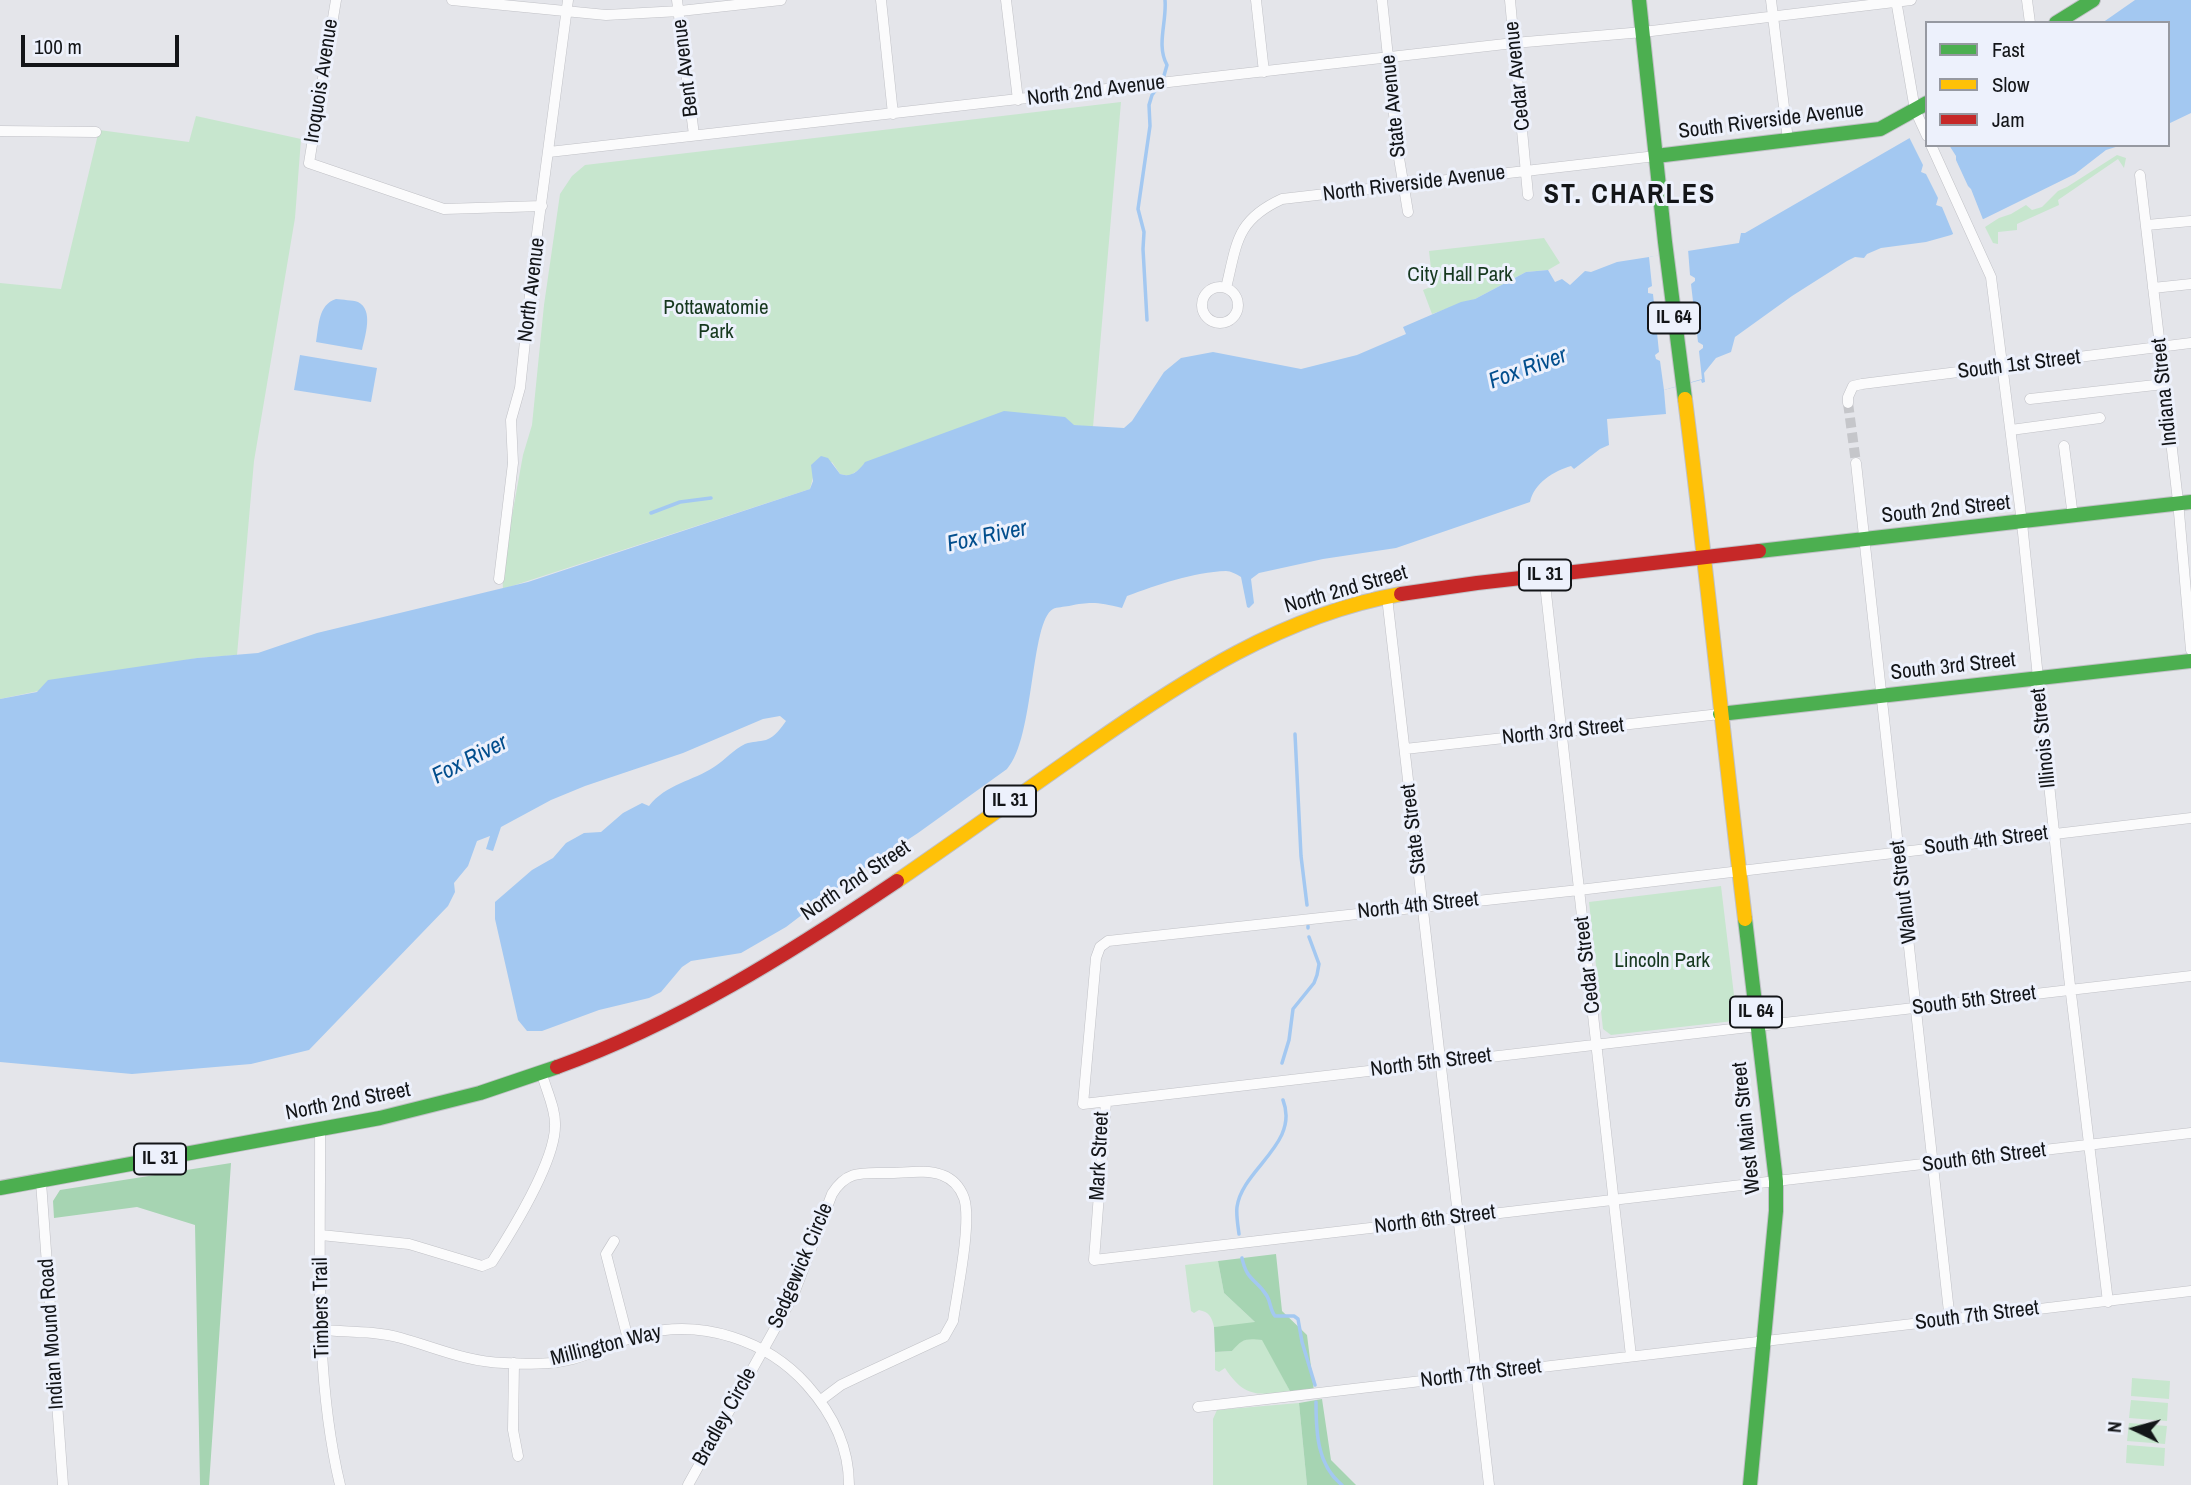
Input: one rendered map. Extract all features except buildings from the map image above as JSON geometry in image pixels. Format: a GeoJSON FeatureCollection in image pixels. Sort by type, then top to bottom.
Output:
{"type":"FeatureCollection","features":[{"type":"Feature","properties":{"kind":"main road","name":"IL 64"},"geometry":{"type":"LineString","coordinates":[[1639,0],[1666,251],[1705,559]]}},
{"type":"Feature","properties":{"kind":"main road"},"geometry":{"type":"LineString","coordinates":[[2059,21],[2093,0]]}},
{"type":"Feature","properties":{"kind":"main road","name":"South Riverside Avenue"},"geometry":{"type":"LineString","coordinates":[[1656,156],[1880,129],[1921,107]]}},
{"type":"Feature","properties":{"kind":"main road","name":"South 2nd Street"},"geometry":{"type":"LineString","coordinates":[[1705,559],[2184,503]]}},
{"type":"Feature","properties":{"kind":"main road","name":"North 2nd Street"},"geometry":{"type":"LineString","coordinates":[[0,1188],[421,1110],[513,1085],[627,1039],[700,1002],[777,957],[850,911],[1205,667],[1278,632],[1387,597],[1544,575],[1705,559]]}},
{"type":"Feature","properties":{"kind":"main road","name":"West Main Street"},"geometry":{"type":"LineString","coordinates":[[1705,559],[1720,714],[1776,1181],[1776,1211],[1750,1485]]}},
{"type":"Feature","properties":{"kind":"main road","name":"South 3rd Street"},"geometry":{"type":"LineString","coordinates":[[1720,714],[2191,661]]}},
{"type":"Feature","properties":{"kind":"street","name":"Iroquois Avenue"},"geometry":{"type":"LineString","coordinates":[[336,0],[309,163],[444,209],[542,206]]}},
{"type":"Feature","properties":{"kind":"street"},"geometry":{"type":"LineString","coordinates":[[452,0],[567,5],[606,15],[680,11],[781,0]]}},
{"type":"Feature","properties":{"kind":"street","name":"Bent Avenue"},"geometry":{"type":"LineString","coordinates":[[677,0],[694,135]]}},
{"type":"Feature","properties":{"kind":"street"},"geometry":{"type":"LineString","coordinates":[[881,0],[893,114]]}},
{"type":"Feature","properties":{"kind":"street"},"geometry":{"type":"LineString","coordinates":[[1006,0],[1018,100]]}},
{"type":"Feature","properties":{"kind":"street"},"geometry":{"type":"LineString","coordinates":[[1256,0],[1264,72]]}},
{"type":"Feature","properties":{"kind":"street","name":"State Avenue"},"geometry":{"type":"LineString","coordinates":[[1382,0],[1408,212]]}},
{"type":"Feature","properties":{"kind":"street","name":"Cedar Avenue"},"geometry":{"type":"LineString","coordinates":[[1510,0],[1528,195]]}},
{"type":"Feature","properties":{"kind":"street"},"geometry":{"type":"LineString","coordinates":[[1771,0],[1788,140]]}},
{"type":"Feature","properties":{"kind":"street","name":"North 2nd Avenue"},"geometry":{"type":"LineString","coordinates":[[549,152],[1911,0]]}},
{"type":"Feature","properties":{"kind":"street"},"geometry":{"type":"LineString","coordinates":[[2027,0],[2030,21]]}},
{"type":"Feature","properties":{"kind":"street"},"geometry":{"type":"LineString","coordinates":[[1896,1],[1925,128]]}},
{"type":"Feature","properties":{"kind":"street","name":"North Avenue"},"geometry":{"type":"LineString","coordinates":[[499,579],[513,463],[511,420],[520,388],[567,5]]}},
{"type":"Feature","properties":{"kind":"street"},"geometry":{"type":"LineString","coordinates":[[0,131],[96,132]]}},
{"type":"Feature","properties":{"kind":"street","name":"Illinois Street"},"geometry":{"type":"LineString","coordinates":[[1932,147],[1991,277],[2022,523],[2070,990],[2108,1301]]}},
{"type":"Feature","properties":{"kind":"street","name":"North Riverside Avenue"},"geometry":{"type":"LineString","coordinates":[[1226,288],[1237,239],[1248,221],[1263,208],[1282,199],[1656,156]]}},
{"type":"Feature","properties":{"kind":"street","name":"Indiana Street"},"geometry":{"type":"LineString","coordinates":[[2140,175],[2164,384],[2184,503],[2191,650]]}},
{"type":"Feature","properties":{"kind":"street"},"geometry":{"type":"LineString","coordinates":[[2147,225],[2191,220]]}},
{"type":"Feature","properties":{"kind":"street"},"geometry":{"type":"LineString","coordinates":[[2153,288],[2191,284]]}},
{"type":"Feature","properties":{"kind":"street","name":"South 1st Street"},"geometry":{"type":"LineString","coordinates":[[1848,403],[1853,386],[1862,384],[2191,344]]}},
{"type":"Feature","properties":{"kind":"street"},"geometry":{"type":"LineString","coordinates":[[2030,399],[2164,384]]}},
{"type":"Feature","properties":{"kind":"street"},"geometry":{"type":"LineString","coordinates":[[2011,430],[2100,418]]}},
{"type":"Feature","properties":{"kind":"street"},"geometry":{"type":"LineString","coordinates":[[2064,446],[2073,517]]}},
{"type":"Feature","properties":{"kind":"street","name":"Walnut Street"},"geometry":{"type":"LineString","coordinates":[[1856,463],[1950,1321]]}},
{"type":"Feature","properties":{"kind":"street","name":"Cedar Street"},"geometry":{"type":"LineString","coordinates":[[1544,575],[1631,1356]]}},
{"type":"Feature","properties":{"kind":"street","name":"State Street"},"geometry":{"type":"LineString","coordinates":[[1387,597],[1489,1485]]}},
{"type":"Feature","properties":{"kind":"street","name":"North 3rd Street"},"geometry":{"type":"LineString","coordinates":[[1405,749],[1720,714]]}},
{"type":"Feature","properties":{"kind":"street","name":"South 4th Street"},"geometry":{"type":"LineString","coordinates":[[1739,871],[2191,818]]}},
{"type":"Feature","properties":{"kind":"street","name":"North 4th Street"},"geometry":{"type":"LineString","coordinates":[[1100,947],[1108,941],[1121,939],[1739,871]]}},
{"type":"Feature","properties":{"kind":"street","name":"Mark Street"},"geometry":{"type":"LineString","coordinates":[[1094,1260],[1105,1102],[1083,1104],[1096,958],[1100,947]]}},
{"type":"Feature","properties":{"kind":"street","name":"South 5th Street"},"geometry":{"type":"LineString","coordinates":[[1758,1027],[2191,976]]}},
{"type":"Feature","properties":{"kind":"street","name":"North 5th Street"},"geometry":{"type":"LineString","coordinates":[[1105,1102],[1441,1061],[1758,1027]]}},
{"type":"Feature","properties":{"kind":"street"},"geometry":{"type":"LineString","coordinates":[[321,1235],[409,1244],[482,1266],[492,1262],[528,1198],[555,1135],[556,1123],[542,1074]]}},
{"type":"Feature","properties":{"kind":"street","name":"Timbers Trail"},"geometry":{"type":"LineString","coordinates":[[320,1130],[322,1330],[326,1414],[340,1485]]}},
{"type":"Feature","properties":{"kind":"street","name":"South 6th Street"},"geometry":{"type":"LineString","coordinates":[[1776,1181],[1933,1165],[2191,1133]]}},
{"type":"Feature","properties":{"kind":"street","name":"Sedgewick Circle"},"geometry":{"type":"LineString","coordinates":[[763,1350],[793,1296],[832,1194],[843,1180],[865,1172],[937,1174],[954,1182],[963,1196],[966,1224],[953,1321],[948,1332],[934,1342],[841,1385],[821,1400]]}},
{"type":"Feature","properties":{"kind":"street","name":"North 6th Street"},"geometry":{"type":"LineString","coordinates":[[1094,1260],[1776,1181]]}},
{"type":"Feature","properties":{"kind":"street","name":"Indian Mound Road"},"geometry":{"type":"LineString","coordinates":[[41,1182],[63,1485]]}},
{"type":"Feature","properties":{"kind":"street"},"geometry":{"type":"LineString","coordinates":[[614,1241],[606,1254],[628,1339]]}},
{"type":"Feature","properties":{"kind":"street","name":"South 7th Street"},"geometry":{"type":"LineString","coordinates":[[1764,1343],[2191,1291]]}},
{"type":"Feature","properties":{"kind":"street","name":"Millington Way"},"geometry":{"type":"LineString","coordinates":[[322,1330],[385,1335],[459,1357],[513,1363],[571,1359],[628,1339],[665,1330],[705,1331],[745,1341],[775,1355],[795,1371],[821,1400],[841,1437],[849,1485]]}},
{"type":"Feature","properties":{"kind":"street","name":"North 7th Street"},"geometry":{"type":"LineString","coordinates":[[1198,1407],[1764,1343]]}},
{"type":"Feature","properties":{"kind":"street","name":"Bradley Circle"},"geometry":{"type":"LineString","coordinates":[[688,1485],[763,1350]]}},
{"type":"Feature","properties":{"kind":"street"},"geometry":{"type":"LineString","coordinates":[[513,1363],[513,1430],[518,1457]]}},
{"type":"Feature","properties":{"kind":"green space","name":"Pottawatomie Park"},"geometry":{"type":"Polygon","coordinates":[[[1121,102],[1093,427],[1073,425],[862,468],[849,476],[840,474],[832,462],[813,477],[810,489],[503,589],[502,571],[523,455],[532,425],[544,305],[560,194],[572,176],[585,165],[1121,102]]]}},
{"type":"Feature","properties":{"kind":"green space"},"geometry":{"type":"Polygon","coordinates":[[[196,116],[301,139],[295,218],[254,461],[237,655],[197,658],[0,699],[0,283],[61,289],[99,130],[189,142],[196,116]]]}},
{"type":"Feature","properties":{"kind":"green space"},"geometry":{"type":"Polygon","coordinates":[[[2117,155],[2126,158],[2124,168],[2118,159],[2058,200],[2059,205],[2017,224],[2017,230],[1998,232],[1998,244],[1993,243],[1985,227],[2026,205],[2032,210],[2042,207],[2058,191],[2117,155]]]}},
{"type":"Feature","properties":{"kind":"green space","name":"City Hall Park"},"geometry":{"type":"Polygon","coordinates":[[[1544,238],[1560,263],[1548,270],[1526,272],[1475,299],[1432,314],[1423,290],[1433,286],[1429,251],[1544,238]]]}},
{"type":"Feature","properties":{"kind":"green space","name":"Lincoln Park"},"geometry":{"type":"Polygon","coordinates":[[[1721,886],[1736,1012],[1733,1021],[1611,1035],[1603,1029],[1589,902],[1721,886]]]}},
{"type":"Feature","properties":{"kind":"green space"},"geometry":{"type":"Polygon","coordinates":[[[231,1163],[209,1485],[200,1485],[195,1225],[137,1207],[54,1218],[53,1201],[60,1190],[231,1163]]]}},
{"type":"Feature","properties":{"kind":"green space"},"geometry":{"type":"Polygon","coordinates":[[[1276,1254],[1282,1311],[1307,1335],[1314,1391],[1291,1393],[1262,1340],[1245,1340],[1232,1351],[1215,1352],[1214,1327],[1255,1322],[1224,1293],[1218,1261],[1276,1254]]]}},
{"type":"Feature","properties":{"kind":"green space"},"geometry":{"type":"Polygon","coordinates":[[[1218,1261],[1224,1293],[1255,1322],[1254,1324],[1214,1327],[1208,1314],[1199,1310],[1194,1313],[1191,1311],[1185,1265],[1218,1261]]]}},
{"type":"Feature","properties":{"kind":"green space"},"geometry":{"type":"Polygon","coordinates":[[[1250,1338],[1263,1340],[1291,1393],[1261,1394],[1246,1390],[1225,1368],[1219,1372],[1215,1370],[1215,1352],[1232,1351],[1237,1343],[1250,1338]]]}},
{"type":"Feature","properties":{"kind":"green space"},"geometry":{"type":"Polygon","coordinates":[[[2132,1378],[2170,1381],[2169,1399],[2131,1396],[2132,1378]]]}},
{"type":"Feature","properties":{"kind":"green space"},"geometry":{"type":"Polygon","coordinates":[[[1322,1399],[1331,1460],[1356,1485],[1307,1485],[1299,1403],[1322,1399]]]}},
{"type":"Feature","properties":{"kind":"green space"},"geometry":{"type":"Polygon","coordinates":[[[2131,1400],[2168,1403],[2167,1421],[2129,1418],[2131,1400]]]}},
{"type":"Feature","properties":{"kind":"green space"},"geometry":{"type":"Polygon","coordinates":[[[1299,1403],[1307,1485],[1213,1485],[1213,1419],[1217,1410],[1299,1403]]]}},
{"type":"Feature","properties":{"kind":"green space"},"geometry":{"type":"Polygon","coordinates":[[[2129,1423],[2167,1426],[2165,1444],[2127,1441],[2129,1423]]]}},
{"type":"Feature","properties":{"kind":"green space"},"geometry":{"type":"Polygon","coordinates":[[[2127,1445],[2165,1448],[2164,1466],[2126,1463],[2127,1445]]]}},
{"type":"Feature","properties":{"kind":"water"},"geometry":{"type":"Polygon","coordinates":[[[2135,0],[2191,0],[2191,113],[2170,123],[2170,21],[2105,21],[2135,0]]]}},
{"type":"Feature","properties":{"kind":"water","name":"Fox River"},"geometry":{"type":"Polygon","coordinates":[[[1925,129],[1925,147],[2116,147],[2106,150],[2075,174],[1951,235],[1926,242],[1881,248],[1864,258],[1855,257],[1847,261],[1735,337],[1731,352],[1716,358],[1704,373],[1705,382],[1702,383],[1701,380],[1664,390],[1666,414],[1607,419],[1609,445],[1574,469],[1571,466],[1565,468],[1546,479],[1536,489],[1530,502],[1396,548],[1323,559],[1259,573],[1251,579],[1254,603],[1249,608],[1241,577],[1226,571],[1189,576],[1127,596],[1122,608],[1090,603],[1053,609],[1046,618],[1040,635],[1023,733],[1016,754],[1007,769],[857,873],[786,927],[741,953],[691,961],[682,967],[661,992],[649,998],[599,1010],[542,1031],[527,1031],[518,1020],[495,919],[495,902],[532,870],[553,858],[566,843],[584,833],[601,832],[623,813],[642,803],[649,806],[663,793],[706,772],[741,746],[772,737],[786,721],[780,716],[763,719],[683,753],[551,800],[501,827],[493,851],[486,849],[490,836],[477,841],[468,866],[454,883],[455,892],[448,906],[309,1050],[251,1064],[132,1074],[0,1062],[0,699],[37,692],[48,680],[197,658],[258,653],[317,633],[528,582],[810,489],[813,481],[811,465],[821,456],[828,458],[840,474],[851,474],[865,462],[1004,411],[1065,417],[1074,425],[1124,428],[1132,421],[1164,372],[1181,358],[1213,352],[1301,369],[1357,355],[1406,334],[1403,327],[1461,302],[1475,299],[1526,272],[1548,270],[1555,282],[1562,279],[1570,285],[1585,271],[1591,272],[1617,262],[1739,243],[1741,233],[1925,129]]]}},
{"type":"Feature","properties":{"kind":"water"},"geometry":{"type":"Polygon","coordinates":[[[336,299],[358,302],[366,311],[367,324],[362,350],[316,342],[323,311],[336,299]]]}},
{"type":"Feature","properties":{"kind":"water"},"geometry":{"type":"Polygon","coordinates":[[[300,355],[377,368],[371,402],[294,390],[300,355]]]}},
{"type":"Feature","properties":{"kind":"pier"},"geometry":{"type":"Polygon","coordinates":[[[1925,126],[1925,147],[1950,147],[1984,222],[1954,236],[1942,207],[1936,205],[1938,198],[1926,174],[1921,172],[1923,165],[1908,135],[1925,126]]]}},
{"type":"Feature","properties":{"kind":"pier"},"geometry":{"type":"Polygon","coordinates":[[[1688,249],[1690,275],[1695,278],[1691,284],[1694,310],[1698,311],[1695,316],[1698,342],[1703,345],[1699,351],[1702,379],[1664,390],[1660,361],[1655,355],[1659,352],[1653,294],[1648,293],[1648,288],[1652,286],[1649,257],[1688,249]]]}},
{"type":"Feature","properties":{"kind":"waterway"},"geometry":{"type":"LineString","coordinates":[[1163,79],[1167,65],[1162,50],[1165,0]]}},
{"type":"Feature","properties":{"kind":"waterway"},"geometry":{"type":"LineString","coordinates":[[1147,320],[1144,232],[1138,209],[1150,126],[1149,105],[1159,86]]}},
{"type":"Feature","properties":{"kind":"waterway"},"geometry":{"type":"LineString","coordinates":[[651,513],[680,502],[711,498]]}},
{"type":"Feature","properties":{"kind":"waterway"},"geometry":{"type":"LineString","coordinates":[[1295,734],[1301,856],[1307,905]]}},
{"type":"Feature","properties":{"kind":"waterway"},"geometry":{"type":"LineString","coordinates":[[1282,1063],[1289,1040],[1293,1009],[1314,983],[1317,975],[1319,964],[1309,937]]}},
{"type":"Feature","properties":{"kind":"waterway"},"geometry":{"type":"LineString","coordinates":[[1239,1234],[1237,1207],[1241,1193],[1284,1130],[1286,1116],[1283,1100]]}},
{"type":"Feature","properties":{"kind":"waterway"},"geometry":{"type":"LineString","coordinates":[[1242,1258],[1249,1276],[1267,1296],[1275,1316],[1294,1316],[1298,1319],[1315,1385]]}},
{"type":"Feature","properties":{"kind":"waterway"},"geometry":{"type":"LineString","coordinates":[[1316,1402],[1318,1436],[1323,1458],[1327,1468],[1342,1485]]}},
{"type":"Feature","properties":{"kind":"tunnel"},"geometry":{"type":"LineString","coordinates":[[1848,403],[1856,463]]}},
{"type":"Feature","properties":{"kind":"traffic: fast"},"geometry":{"type":"LineString","coordinates":[[1639,0],[1685,399]]}},
{"type":"Feature","properties":{"kind":"traffic: fast"},"geometry":{"type":"LineString","coordinates":[[2059,21],[2093,0]]}},
{"type":"Feature","properties":{"kind":"traffic: fast"},"geometry":{"type":"LineString","coordinates":[[1656,156],[1880,129],[1925,104]]}},
{"type":"Feature","properties":{"kind":"traffic: fast"},"geometry":{"type":"LineString","coordinates":[[1759,551],[2191,502]]}},
{"type":"Feature","properties":{"kind":"traffic: fast"},"geometry":{"type":"LineString","coordinates":[[1720,714],[2191,661]]}},
{"type":"Feature","properties":{"kind":"traffic: fast"},"geometry":{"type":"LineString","coordinates":[[1745,919],[1776,1181],[1776,1211],[1750,1485]]}},
{"type":"Feature","properties":{"kind":"traffic: fast"},"geometry":{"type":"LineString","coordinates":[[0,1188],[380,1118],[480,1093],[557,1067]]}},
{"type":"Feature","properties":{"kind":"traffic: slow"},"geometry":{"type":"LineString","coordinates":[[1685,399],[1745,919]]}},
{"type":"Feature","properties":{"kind":"traffic: slow"},"geometry":{"type":"LineString","coordinates":[[897,881],[1124,722],[1199,674],[1237,653],[1316,617],[1401,594]]}},
{"type":"Feature","properties":{"kind":"traffic: jam"},"geometry":{"type":"LineString","coordinates":[[1401,594],[1759,551]]}},
{"type":"Feature","properties":{"kind":"traffic: jam"},"geometry":{"type":"LineString","coordinates":[[557,1067],[647,1030],[690,1008],[775,960],[897,881]]}},
{"type":"Feature","properties":{"kind":"district","name":"ST. CHARLES"},"geometry":{"type":"Point","coordinates":[1630,195]}}]}
